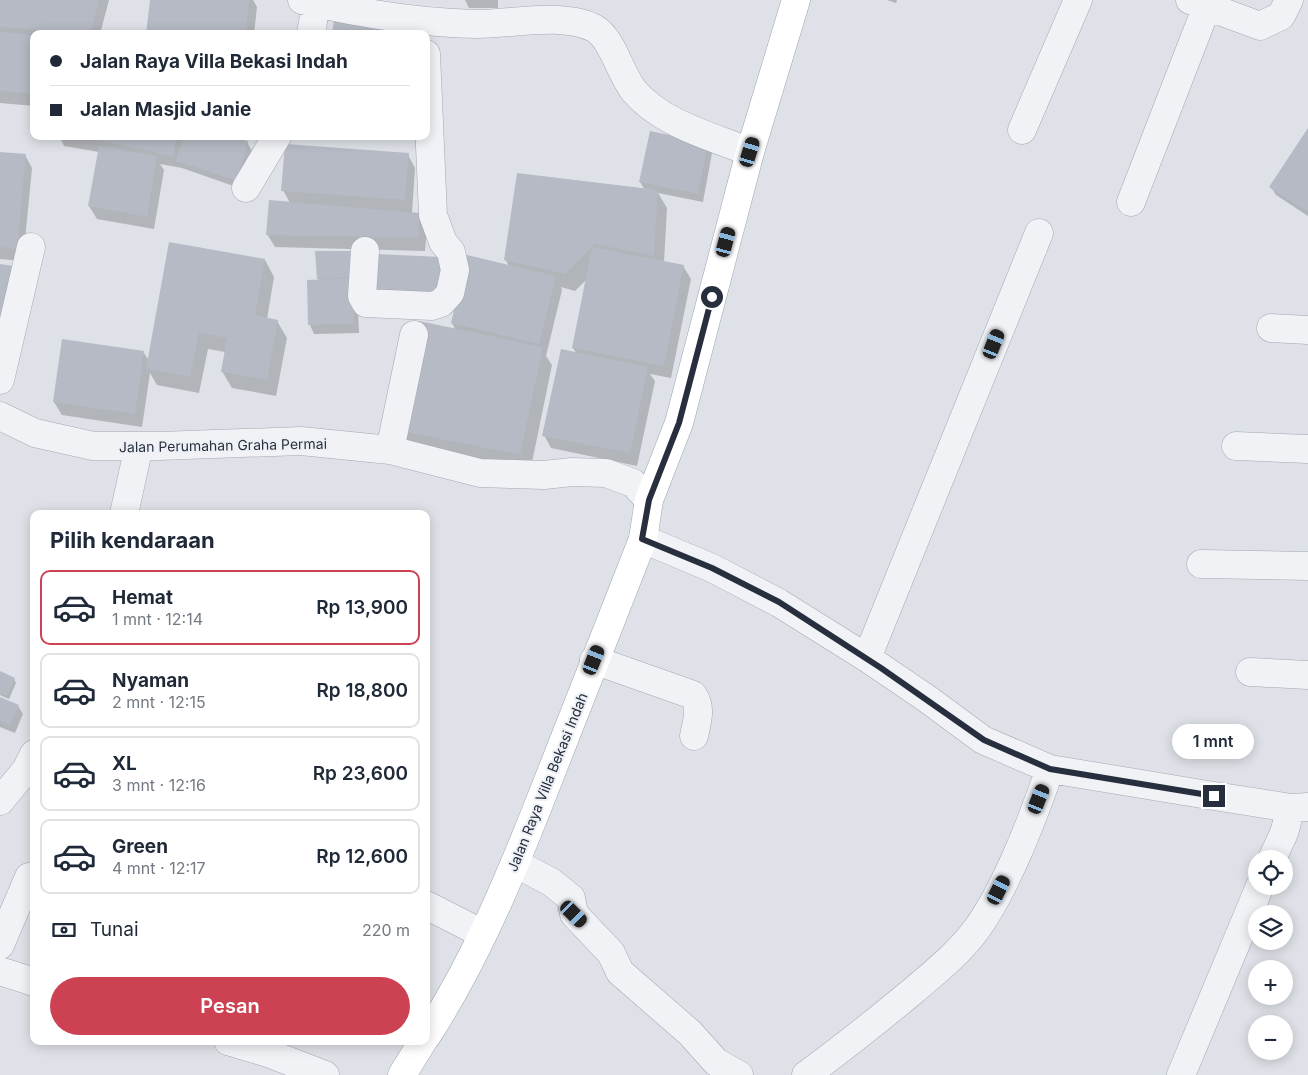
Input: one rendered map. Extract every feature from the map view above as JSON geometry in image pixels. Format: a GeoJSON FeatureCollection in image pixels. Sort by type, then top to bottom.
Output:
{"type":"FeatureCollection","features":[{"type":"Feature","properties":{"kind":"main road","name":"Jalan Raya Villa Bekasi Indah"},"geometry":{"type":"LineString","coordinates":[[430,1030],[458,984],[484,934],[515,863],[566,738],[594,660],[642,539],[649,500],[679,423],[750,152],[796,0]]}},
{"type":"Feature","properties":{"kind":"main road"},"geometry":{"type":"LineString","coordinates":[[402,1075],[421,1045]]}},
{"type":"Feature","properties":{"kind":"street"},"geometry":{"type":"LineString","coordinates":[[1022,130],[1078,0]]}},
{"type":"Feature","properties":{"kind":"street"},"geometry":{"type":"LineString","coordinates":[[1131,202],[1198,3],[1260,26],[1281,16],[1289,0]]}},
{"type":"Feature","properties":{"kind":"street"},"geometry":{"type":"LineString","coordinates":[[310,30],[309,2],[405,19],[425,27],[558,20],[581,24],[603,35],[634,91],[658,112],[686,127],[750,152]]}},
{"type":"Feature","properties":{"kind":"street"},"geometry":{"type":"LineString","coordinates":[[246,188],[275,140]]}},
{"type":"Feature","properties":{"kind":"street"},"geometry":{"type":"LineString","coordinates":[[365,251],[362,296],[366,303],[432,306],[441,302],[450,293],[455,270],[451,252],[443,242],[433,215],[430,140]]}},
{"type":"Feature","properties":{"kind":"street"},"geometry":{"type":"LineString","coordinates":[[866,658],[1039,233]]}},
{"type":"Feature","properties":{"kind":"street"},"geometry":{"type":"LineString","coordinates":[[0,380],[30,248]]}},
{"type":"Feature","properties":{"kind":"street"},"geometry":{"type":"LineString","coordinates":[[1271,328],[1308,330]]}},
{"type":"Feature","properties":{"kind":"street"},"geometry":{"type":"LineString","coordinates":[[390,450],[414,335]]}},
{"type":"Feature","properties":{"kind":"street","name":"Jalan Perumahan Graha Permai"},"geometry":{"type":"LineString","coordinates":[[0,416],[35,433],[93,446],[301,441],[390,450],[480,473],[544,475],[572,472],[606,473],[633,483],[649,500]]}},
{"type":"Feature","properties":{"kind":"street"},"geometry":{"type":"LineString","coordinates":[[125,510],[138,446]]}},
{"type":"Feature","properties":{"kind":"street"},"geometry":{"type":"LineString","coordinates":[[1236,446],[1308,449]]}},
{"type":"Feature","properties":{"kind":"street"},"geometry":{"type":"LineString","coordinates":[[642,539],[712,568],[779,602],[926,698],[984,740],[1050,769],[1300,807],[1276,850]]}},
{"type":"Feature","properties":{"kind":"street"},"geometry":{"type":"LineString","coordinates":[[1201,564],[1308,566]]}},
{"type":"Feature","properties":{"kind":"street"},"geometry":{"type":"LineString","coordinates":[[594,660],[693,695],[697,700],[699,709],[694,736]]}},
{"type":"Feature","properties":{"kind":"street"},"geometry":{"type":"LineString","coordinates":[[1250,672],[1308,675]]}},
{"type":"Feature","properties":{"kind":"street"},"geometry":{"type":"LineString","coordinates":[[0,801],[26,770],[30,762]]}},
{"type":"Feature","properties":{"kind":"street"},"geometry":{"type":"LineString","coordinates":[[806,1075],[863,1033],[950,960],[975,931],[991,906],[1014,860],[1050,769]]}},
{"type":"Feature","properties":{"kind":"street"},"geometry":{"type":"LineString","coordinates":[[515,863],[551,882],[571,898],[574,914],[611,953],[620,972],[690,1033],[716,1062],[739,1075]]}},
{"type":"Feature","properties":{"kind":"street"},"geometry":{"type":"LineString","coordinates":[[0,945],[29,877]]}},
{"type":"Feature","properties":{"kind":"street"},"geometry":{"type":"LineString","coordinates":[[1182,1075],[1256,895]]}},
{"type":"Feature","properties":{"kind":"street"},"geometry":{"type":"LineString","coordinates":[[430,907],[484,934]]}},
{"type":"Feature","properties":{"kind":"street"},"geometry":{"type":"LineString","coordinates":[[0,971],[30,981]]}},
{"type":"Feature","properties":{"kind":"street"},"geometry":{"type":"LineString","coordinates":[[241,1045],[268,1053],[324,1075]]}},
{"type":"Feature","properties":{"kind":"building"},"geometry":{"type":"Polygon","coordinates":[[[0,0],[99,0],[91,30],[39,30],[0,27],[0,0]]]}},
{"type":"Feature","properties":{"kind":"building"},"geometry":{"type":"Polygon","coordinates":[[[150,0],[249,0],[246,30],[146,30],[150,0]]]}},
{"type":"Feature","properties":{"kind":"building"},"geometry":{"type":"Polygon","coordinates":[[[335,11],[377,17],[375,30],[333,30],[335,11]]]}},
{"type":"Feature","properties":{"kind":"building"},"geometry":{"type":"Polygon","coordinates":[[[0,32],[30,35],[30,94],[0,91],[0,32]]]}},
{"type":"Feature","properties":{"kind":"building"},"geometry":{"type":"Polygon","coordinates":[[[1308,128],[1308,212],[1269,187],[1308,128]]]}},
{"type":"Feature","properties":{"kind":"building"},"geometry":{"type":"Polygon","coordinates":[[[650,131],[708,143],[698,194],[639,182],[650,131]]]}},
{"type":"Feature","properties":{"kind":"building"},"geometry":{"type":"Polygon","coordinates":[[[97,140],[176,140],[173,156],[97,140]]]}},
{"type":"Feature","properties":{"kind":"building"},"geometry":{"type":"Polygon","coordinates":[[[182,140],[248,141],[237,181],[176,161],[182,140]]]}},
{"type":"Feature","properties":{"kind":"building"},"geometry":{"type":"Polygon","coordinates":[[[285,144],[409,153],[405,200],[281,191],[285,144]]]}},
{"type":"Feature","properties":{"kind":"building"},"geometry":{"type":"Polygon","coordinates":[[[99,146],[157,156],[147,217],[88,206],[99,146]]]}},
{"type":"Feature","properties":{"kind":"building"},"geometry":{"type":"Polygon","coordinates":[[[0,152],[26,154],[17,249],[0,247],[0,152]]]}},
{"type":"Feature","properties":{"kind":"building"},"geometry":{"type":"Polygon","coordinates":[[[517,173],[658,190],[654,256],[594,244],[565,274],[504,260],[517,173]]]}},
{"type":"Feature","properties":{"kind":"building"},"geometry":{"type":"Polygon","coordinates":[[[269,200],[420,213],[418,238],[266,235],[269,200]]]}},
{"type":"Feature","properties":{"kind":"building"},"geometry":{"type":"Polygon","coordinates":[[[169,242],[265,259],[255,315],[278,320],[267,380],[221,372],[227,338],[199,333],[190,377],[146,369],[169,242]]]}},
{"type":"Feature","properties":{"kind":"building"},"geometry":{"type":"Polygon","coordinates":[[[592,247],[684,265],[664,366],[572,348],[592,247]]]}},
{"type":"Feature","properties":{"kind":"building"},"geometry":{"type":"Polygon","coordinates":[[[315,251],[352,251],[353,277],[317,279],[315,251]]]}},
{"type":"Feature","properties":{"kind":"building"},"geometry":{"type":"Polygon","coordinates":[[[376,254],[441,257],[439,300],[375,298],[376,254]]]}},
{"type":"Feature","properties":{"kind":"building"},"geometry":{"type":"Polygon","coordinates":[[[467,255],[556,276],[539,344],[451,323],[467,255]]]}},
{"type":"Feature","properties":{"kind":"building"},"geometry":{"type":"Polygon","coordinates":[[[0,264],[22,267],[7,318],[0,317],[0,264]]]}},
{"type":"Feature","properties":{"kind":"building"},"geometry":{"type":"Polygon","coordinates":[[[353,278],[354,324],[308,325],[307,280],[353,278]]]}},
{"type":"Feature","properties":{"kind":"building"},"geometry":{"type":"Polygon","coordinates":[[[419,321],[543,347],[520,455],[396,430],[419,321]]]}},
{"type":"Feature","properties":{"kind":"building"},"geometry":{"type":"Polygon","coordinates":[[[62,339],[144,351],[135,414],[53,402],[62,339]]]}},
{"type":"Feature","properties":{"kind":"building"},"geometry":{"type":"Polygon","coordinates":[[[561,349],[648,367],[630,453],[542,436],[561,349]]]}},
{"type":"Feature","properties":{"kind":"building"},"geometry":{"type":"Polygon","coordinates":[[[0,671],[15,678],[7,696],[0,693],[0,671]]]}},
{"type":"Feature","properties":{"kind":"building"},"geometry":{"type":"Polygon","coordinates":[[[0,697],[19,705],[10,726],[0,721],[0,697]]]}},
{"type":"Feature","properties":{"kind":"route"},"geometry":{"type":"LineString","coordinates":[[712,297],[679,423],[649,500],[642,539],[712,568],[779,602],[926,698],[984,740],[1050,769],[1214,796]]}}]}
